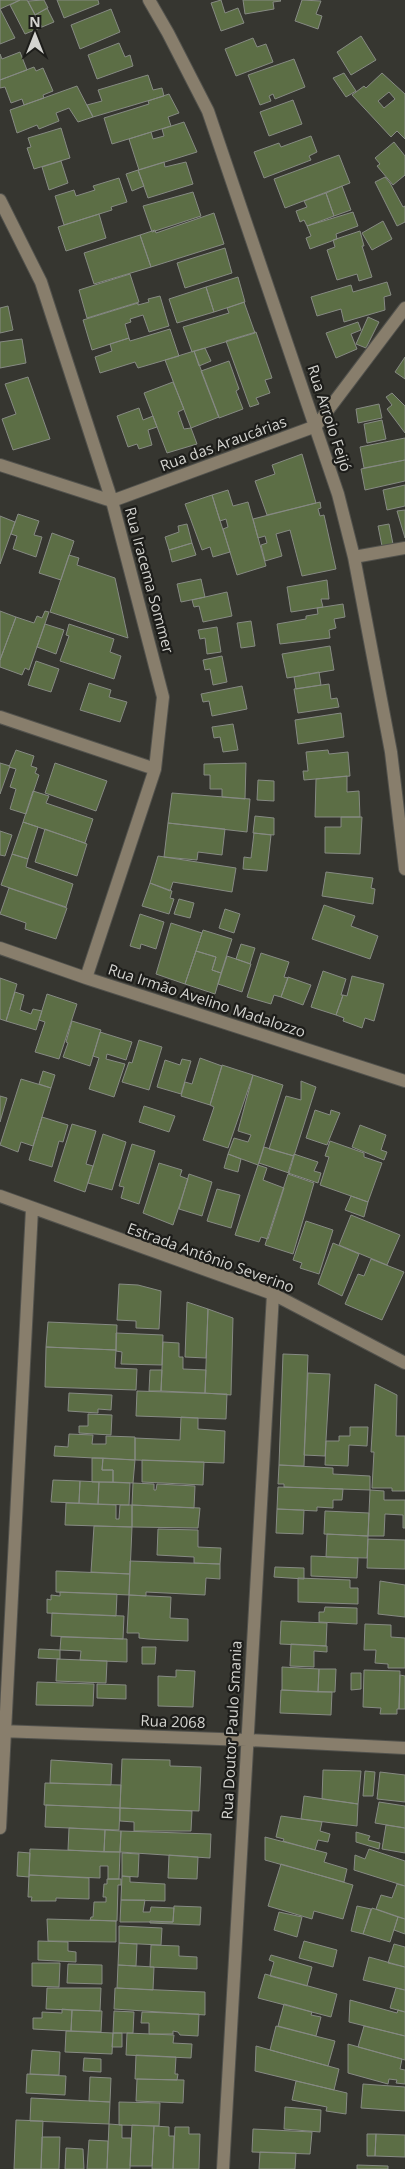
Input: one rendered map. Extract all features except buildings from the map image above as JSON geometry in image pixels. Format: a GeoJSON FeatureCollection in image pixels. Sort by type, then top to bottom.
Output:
{"type":"FeatureCollection","features":[{"type":"Feature","properties":{"kind":"street","name":"Rua Arroio Feijó"},"geometry":{"type":"LineString","coordinates":[[149,0],[208,112],[338,494],[354,557],[391,752],[405,869]]}},
{"type":"Feature","properties":{"kind":"street","name":"Rua Iracema Sommer"},"geometry":{"type":"LineString","coordinates":[[0,200],[41,282],[112,501],[163,697],[155,769],[86,978]]}},
{"type":"Feature","properties":{"kind":"street"},"geometry":{"type":"LineString","coordinates":[[316,426],[405,308]]}},
{"type":"Feature","properties":{"kind":"street","name":"Rua das Araucárias"},"geometry":{"type":"LineString","coordinates":[[112,501],[316,426]]}},
{"type":"Feature","properties":{"kind":"street"},"geometry":{"type":"LineString","coordinates":[[0,464],[112,501]]}},
{"type":"Feature","properties":{"kind":"street"},"geometry":{"type":"LineString","coordinates":[[354,557],[405,548]]}},
{"type":"Feature","properties":{"kind":"street"},"geometry":{"type":"LineString","coordinates":[[0,717],[155,769]]}},
{"type":"Feature","properties":{"kind":"street","name":"Rua Irmão Avelino Madalozzo"},"geometry":{"type":"LineString","coordinates":[[0,948],[86,978],[405,1081]]}},
{"type":"Feature","properties":{"kind":"street","name":"Estrada Antônio Severino"},"geometry":{"type":"LineString","coordinates":[[0,1196],[273,1294],[405,1363]]}},
{"type":"Feature","properties":{"kind":"street"},"geometry":{"type":"LineString","coordinates":[[0,1828],[2,1731],[32,1209]]}},
{"type":"Feature","properties":{"kind":"street","name":"Rua Doutor Paulo Smania"},"geometry":{"type":"LineString","coordinates":[[223,2169],[273,1294]]}},
{"type":"Feature","properties":{"kind":"street","name":"Rua 2068"},"geometry":{"type":"LineString","coordinates":[[2,1731],[405,1748]]}}]}
